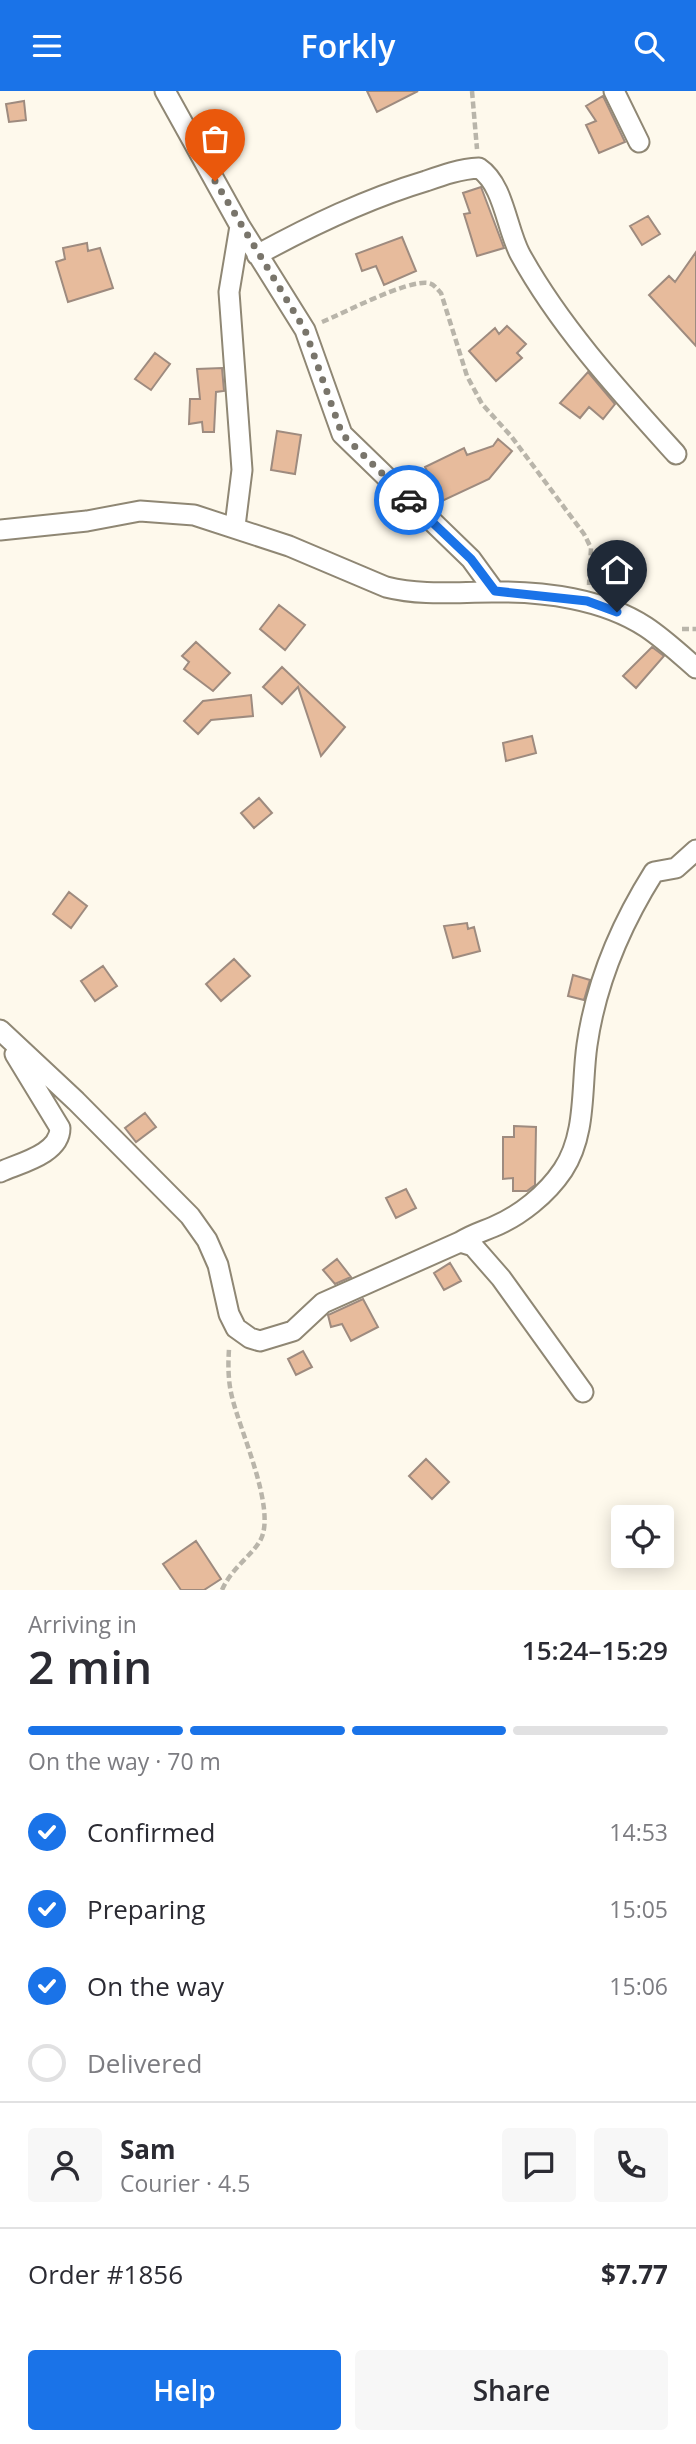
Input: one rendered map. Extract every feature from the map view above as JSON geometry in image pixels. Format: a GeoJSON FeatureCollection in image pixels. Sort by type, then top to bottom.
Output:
{"type":"FeatureCollection","features":[{"type":"Feature","properties":{"kind":"street"},"geometry":{"type":"LineString","coordinates":[[165,91],[240,226],[305,330],[342,434],[471,559],[495,591]]}},
{"type":"Feature","properties":{"kind":"street"},"geometry":{"type":"LineString","coordinates":[[614,91],[639,142]]}},
{"type":"Feature","properties":{"kind":"street"},"geometry":{"type":"LineString","coordinates":[[257,255],[339,211],[399,189],[465,169],[479,168],[493,181],[520,253],[544,293],[605,372],[676,454]]}},
{"type":"Feature","properties":{"kind":"street"},"geometry":{"type":"LineString","coordinates":[[234,526],[242,470],[229,292],[240,226]]}},
{"type":"Feature","properties":{"kind":"street"},"geometry":{"type":"LineString","coordinates":[[0,530],[87,521],[140,511],[194,515],[234,526],[386,587],[436,594],[495,591],[587,601],[646,627],[696,668]]}},
{"type":"Feature","properties":{"kind":"street"},"geometry":{"type":"LineString","coordinates":[[1,1031],[76,1101],[190,1216],[208,1240],[218,1265],[229,1314],[236,1328],[250,1338],[260,1341],[293,1331],[323,1303],[460,1242],[475,1232],[514,1217],[539,1197],[563,1169],[578,1136],[587,1043],[600,979],[609,955],[654,872],[676,869],[696,850]]}},
{"type":"Feature","properties":{"kind":"street"},"geometry":{"type":"LineString","coordinates":[[0,1172],[55,1146],[60,1137],[60,1128],[1,1031]]}},
{"type":"Feature","properties":{"kind":"street"},"geometry":{"type":"LineString","coordinates":[[460,1242],[473,1246],[501,1278],[583,1392]]}},
{"type":"Feature","properties":{"kind":"path"},"geometry":{"type":"LineString","coordinates":[[472,91],[479,168]]}},
{"type":"Feature","properties":{"kind":"path"},"geometry":{"type":"LineString","coordinates":[[305,330],[381,296],[423,283],[432,284],[441,293],[467,376],[482,404],[511,436],[584,534],[591,548],[587,601]]}},
{"type":"Feature","properties":{"kind":"path"},"geometry":{"type":"LineString","coordinates":[[222,1590],[230,1572],[262,1538],[264,1511],[263,1490],[252,1464],[229,1381],[229,1349],[236,1328]]}},
{"type":"Feature","properties":{"kind":"building"},"geometry":{"type":"Polygon","coordinates":[[[367,91],[418,91],[377,112],[367,91]]]}},
{"type":"Feature","properties":{"kind":"building"},"geometry":{"type":"Polygon","coordinates":[[[603,96],[625,142],[599,153],[586,125],[596,121],[586,106],[603,96]]]}},
{"type":"Feature","properties":{"kind":"building"},"geometry":{"type":"Polygon","coordinates":[[[24,101],[26,120],[9,122],[6,104],[24,101]]]}},
{"type":"Feature","properties":{"kind":"building"},"geometry":{"type":"Polygon","coordinates":[[[481,187],[504,248],[477,256],[464,214],[470,213],[463,193],[481,187]]]}},
{"type":"Feature","properties":{"kind":"building"},"geometry":{"type":"Polygon","coordinates":[[[648,216],[660,234],[642,245],[630,226],[648,216]]]}},
{"type":"Feature","properties":{"kind":"building"},"geometry":{"type":"Polygon","coordinates":[[[402,237],[416,271],[384,285],[376,266],[362,271],[356,254],[402,237]]]}},
{"type":"Feature","properties":{"kind":"building"},"geometry":{"type":"Polygon","coordinates":[[[87,243],[88,251],[100,248],[113,288],[68,302],[56,262],[65,259],[63,248],[87,243]]]}},
{"type":"Feature","properties":{"kind":"building"},"geometry":{"type":"Polygon","coordinates":[[[696,252],[696,346],[649,295],[669,276],[675,282],[696,252]]]}},
{"type":"Feature","properties":{"kind":"building"},"geometry":{"type":"Polygon","coordinates":[[[507,326],[526,344],[517,353],[522,358],[496,381],[469,351],[495,328],[499,334],[507,326]]]}},
{"type":"Feature","properties":{"kind":"building"},"geometry":{"type":"Polygon","coordinates":[[[155,353],[170,364],[151,390],[135,379],[155,353]]]}},
{"type":"Feature","properties":{"kind":"building"},"geometry":{"type":"Polygon","coordinates":[[[222,368],[224,391],[216,392],[214,432],[203,432],[202,422],[189,424],[190,399],[200,399],[197,369],[222,368]]]}},
{"type":"Feature","properties":{"kind":"building"},"geometry":{"type":"Polygon","coordinates":[[[588,372],[615,404],[603,419],[589,407],[580,418],[560,403],[588,372]]]}},
{"type":"Feature","properties":{"kind":"building"},"geometry":{"type":"Polygon","coordinates":[[[277,431],[301,435],[295,474],[271,470],[277,431]]]}},
{"type":"Feature","properties":{"kind":"building"},"geometry":{"type":"Polygon","coordinates":[[[498,439],[512,451],[489,479],[442,501],[425,467],[464,448],[467,455],[493,446],[498,439]]]}},
{"type":"Feature","properties":{"kind":"building"},"geometry":{"type":"Polygon","coordinates":[[[279,605],[305,625],[285,650],[260,629],[279,605]]]}},
{"type":"Feature","properties":{"kind":"building"},"geometry":{"type":"Polygon","coordinates":[[[196,642],[230,673],[213,691],[184,669],[189,662],[182,656],[196,642]]]}},
{"type":"Feature","properties":{"kind":"building"},"geometry":{"type":"Polygon","coordinates":[[[652,647],[664,656],[636,688],[623,676],[652,647]]]}},
{"type":"Feature","properties":{"kind":"building"},"geometry":{"type":"Polygon","coordinates":[[[282,667],[345,727],[321,756],[298,687],[282,704],[263,687],[282,667]]]}},
{"type":"Feature","properties":{"kind":"building"},"geometry":{"type":"Polygon","coordinates":[[[251,695],[253,716],[211,720],[198,734],[184,721],[203,701],[251,695]]]}},
{"type":"Feature","properties":{"kind":"building"},"geometry":{"type":"Polygon","coordinates":[[[532,736],[536,753],[506,761],[503,743],[532,736]]]}},
{"type":"Feature","properties":{"kind":"building"},"geometry":{"type":"Polygon","coordinates":[[[259,798],[272,813],[254,828],[241,813],[259,798]]]}},
{"type":"Feature","properties":{"kind":"building"},"geometry":{"type":"Polygon","coordinates":[[[69,892],[87,906],[71,928],[53,914],[69,892]]]}},
{"type":"Feature","properties":{"kind":"building"},"geometry":{"type":"Polygon","coordinates":[[[467,923],[468,929],[474,927],[480,951],[453,958],[444,926],[467,923]]]}},
{"type":"Feature","properties":{"kind":"building"},"geometry":{"type":"Polygon","coordinates":[[[234,959],[250,976],[221,1001],[206,984],[234,959]]]}},
{"type":"Feature","properties":{"kind":"building"},"geometry":{"type":"Polygon","coordinates":[[[103,966],[117,986],[95,1001],[81,981],[103,966]]]}},
{"type":"Feature","properties":{"kind":"building"},"geometry":{"type":"Polygon","coordinates":[[[573,975],[590,980],[584,1000],[568,996],[573,975]]]}},
{"type":"Feature","properties":{"kind":"building"},"geometry":{"type":"Polygon","coordinates":[[[145,1113],[156,1127],[136,1142],[125,1128],[145,1113]]]}},
{"type":"Feature","properties":{"kind":"building"},"geometry":{"type":"Polygon","coordinates":[[[514,1126],[536,1127],[535,1185],[527,1191],[513,1191],[513,1178],[503,1179],[503,1137],[514,1137],[514,1126]]]}},
{"type":"Feature","properties":{"kind":"building"},"geometry":{"type":"Polygon","coordinates":[[[406,1189],[416,1208],[396,1218],[386,1198],[406,1189]]]}},
{"type":"Feature","properties":{"kind":"building"},"geometry":{"type":"Polygon","coordinates":[[[337,1259],[351,1277],[335,1284],[323,1270],[337,1259]]]}},
{"type":"Feature","properties":{"kind":"building"},"geometry":{"type":"Polygon","coordinates":[[[450,1263],[461,1281],[444,1290],[434,1273],[450,1263]]]}},
{"type":"Feature","properties":{"kind":"building"},"geometry":{"type":"Polygon","coordinates":[[[363,1299],[378,1327],[351,1341],[342,1324],[331,1327],[328,1315],[363,1299]]]}},
{"type":"Feature","properties":{"kind":"building"},"geometry":{"type":"Polygon","coordinates":[[[303,1351],[312,1367],[296,1375],[288,1359],[303,1351]]]}},
{"type":"Feature","properties":{"kind":"building"},"geometry":{"type":"Polygon","coordinates":[[[426,1459],[449,1482],[432,1499],[409,1476],[426,1459]]]}},
{"type":"Feature","properties":{"kind":"building"},"geometry":{"type":"Polygon","coordinates":[[[196,1541],[221,1579],[204,1590],[181,1590],[163,1564],[196,1541]]]}},
{"type":"Feature","properties":{"kind":"way so far"},"geometry":{"type":"LineString","coordinates":[[215,181],[257,255],[305,330],[342,434],[409,500]]}},
{"type":"Feature","properties":{"kind":"route"},"geometry":{"type":"LineString","coordinates":[[409,500],[471,559],[495,591],[587,601],[617,612]]}}]}
